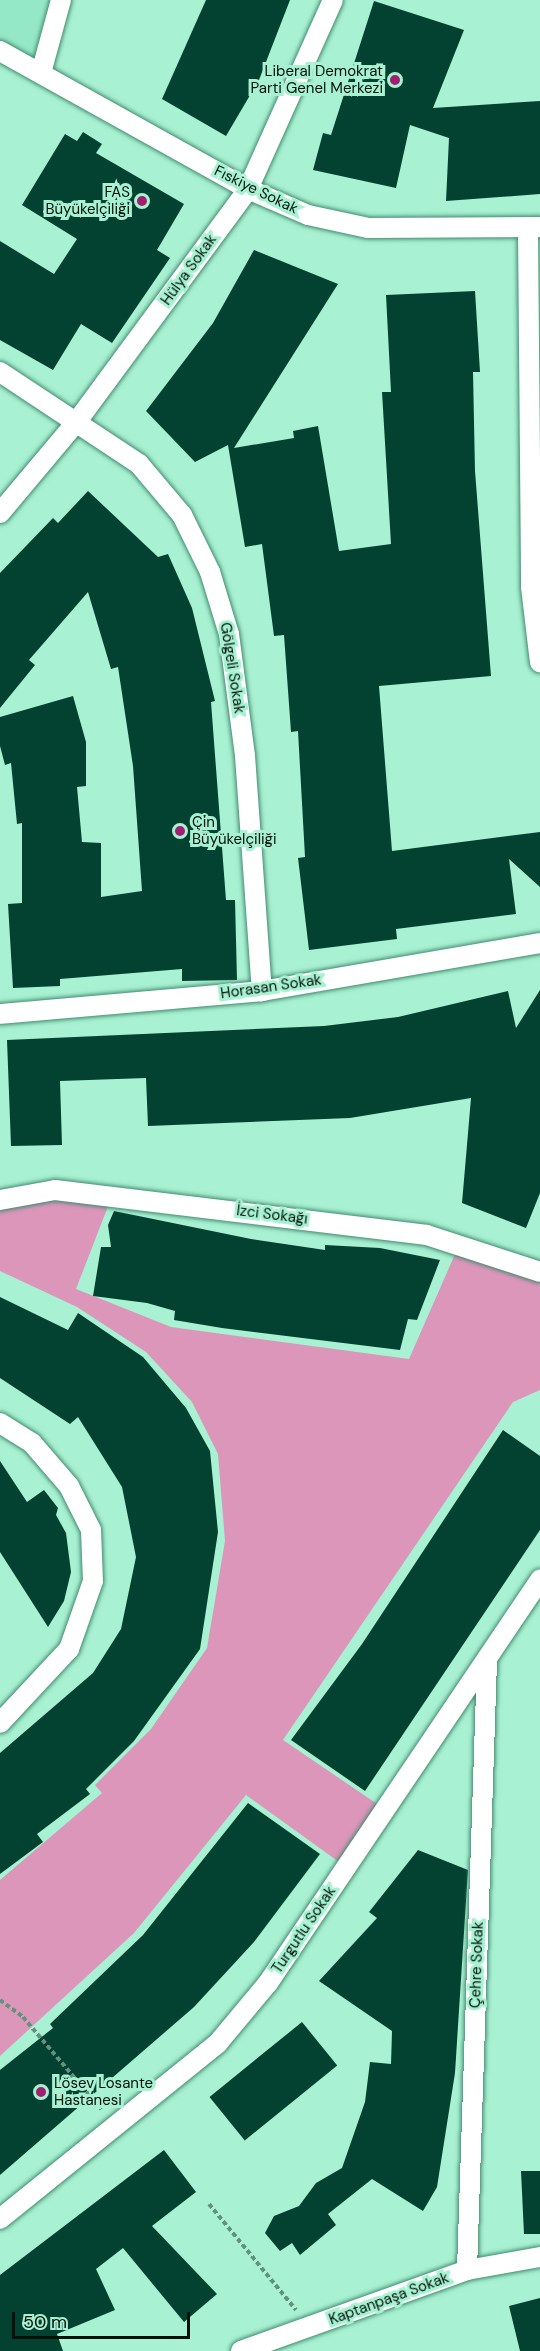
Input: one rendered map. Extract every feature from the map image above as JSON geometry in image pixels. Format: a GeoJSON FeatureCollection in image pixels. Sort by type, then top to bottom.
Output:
{"type":"FeatureCollection","features":[{"type":"Feature","properties":{"kind":"street"},"geometry":{"type":"LineString","coordinates":[[41,73],[61,0]]}},
{"type":"Feature","properties":{"kind":"street","name":"Hülya Sokak"},"geometry":{"type":"LineString","coordinates":[[0,513],[78,420],[248,189],[333,0]]}},
{"type":"Feature","properties":{"kind":"street","name":"Fıskiye Sokak"},"geometry":{"type":"LineString","coordinates":[[0,51],[248,189],[308,215],[368,228],[534,229]]}},
{"type":"Feature","properties":{"kind":"street"},"geometry":{"type":"LineString","coordinates":[[534,229],[531,586],[540,662]]}},
{"type":"Feature","properties":{"kind":"street","name":"Gölgeli Sokak"},"geometry":{"type":"LineString","coordinates":[[0,372],[78,420],[139,464],[182,515],[210,572],[229,634],[243,745],[262,991]]}},
{"type":"Feature","properties":{"kind":"street","name":"Horasan Sokak"},"geometry":{"type":"LineString","coordinates":[[0,1014],[262,991],[540,943]]}},
{"type":"Feature","properties":{"kind":"street","name":"İzci Sokağı"},"geometry":{"type":"LineString","coordinates":[[0,1200],[55,1190],[427,1235],[540,1272]]}},
{"type":"Feature","properties":{"kind":"street"},"geometry":{"type":"LineString","coordinates":[[0,1423],[32,1443],[69,1486],[92,1530],[93,1581],[69,1649],[0,1723]]}},
{"type":"Feature","properties":{"kind":"street","name":"Turgutlu Sokak"},"geometry":{"type":"LineString","coordinates":[[0,2219],[117,2128],[218,2043],[268,1983],[540,1579]]}},
{"type":"Feature","properties":{"kind":"street","name":"Çehre Sokak"},"geometry":{"type":"LineString","coordinates":[[467,2270],[487,1660]]}},
{"type":"Feature","properties":{"kind":"street","name":"Kaptanpaşa Sokak"},"geometry":{"type":"LineString","coordinates":[[241,2351],[467,2270],[540,2257]]}},
{"type":"Feature","properties":{"kind":"path"},"geometry":{"type":"LineString","coordinates":[[0,2000],[22,2017],[117,2128]]}},
{"type":"Feature","properties":{"kind":"path"},"geometry":{"type":"LineString","coordinates":[[209,2204],[311,2327]]}},
{"type":"Feature","properties":{"kind":"shaded area"},"geometry":{"type":"Polygon","coordinates":[[[0,0],[61,0],[41,73],[0,52],[0,0]]]}},
{"type":"Feature","properties":{"kind":"shaded area"},"geometry":{"type":"Polygon","coordinates":[[[112,1196],[76,1289],[171,1327],[409,1359],[459,1245],[540,1272],[540,1390],[513,1402],[283,1740],[386,1810],[346,1867],[246,1795],[134,1933],[0,2056],[0,1880],[102,1793],[95,1785],[151,1729],[207,1648],[225,1541],[218,1454],[192,1402],[146,1352],[77,1307],[0,1271],[0,1200],[112,1196]]]}},
{"type":"Feature","properties":{"kind":"building"},"geometry":{"type":"Polygon","coordinates":[[[206,0],[290,0],[259,80],[226,136],[162,99],[206,0]]]}},
{"type":"Feature","properties":{"kind":"building"},"geometry":{"type":"Polygon","coordinates":[[[374,1],[464,30],[433,108],[540,101],[540,194],[446,201],[449,138],[410,125],[396,188],[313,170],[323,133],[331,135],[374,1]]]}},
{"type":"Feature","properties":{"kind":"building"},"geometry":{"type":"Polygon","coordinates":[[[83,132],[102,144],[96,153],[184,204],[157,250],[170,258],[112,343],[81,324],[53,370],[0,340],[0,241],[54,274],[77,239],[22,205],[65,134],[77,141],[83,132]]]}},
{"type":"Feature","properties":{"kind":"building"},"geometry":{"type":"Polygon","coordinates":[[[254,250],[338,284],[234,448],[294,438],[293,431],[318,426],[339,551],[391,544],[382,392],[391,392],[386,295],[475,291],[480,372],[473,372],[475,471],[491,676],[379,686],[392,851],[540,832],[540,887],[509,859],[516,914],[396,929],[397,939],[309,950],[298,858],[305,857],[298,731],[291,732],[284,635],[274,636],[262,544],[245,547],[228,445],[195,462],[146,411],[213,323],[254,250]]]}},
{"type":"Feature","properties":{"kind":"building"},"geometry":{"type":"Polygon","coordinates":[[[88,491],[158,557],[168,554],[192,608],[215,701],[211,702],[226,900],[235,900],[237,980],[182,981],[182,969],[60,979],[60,986],[13,988],[8,904],[22,903],[22,823],[17,824],[11,763],[5,765],[0,746],[0,717],[73,696],[86,742],[86,786],[77,787],[82,842],[101,843],[101,897],[142,891],[133,766],[118,667],[111,669],[88,592],[29,660],[35,665],[0,708],[0,573],[53,518],[58,523],[88,491]]]}},
{"type":"Feature","properties":{"kind":"building"},"geometry":{"type":"Polygon","coordinates":[[[540,990],[540,1193],[526,1228],[462,1203],[471,1098],[350,1118],[148,1126],[146,1078],[60,1081],[62,1145],[11,1146],[7,1040],[324,1026],[398,1017],[508,991],[516,1028],[540,990]]]}},
{"type":"Feature","properties":{"kind":"building"},"geometry":{"type":"Polygon","coordinates":[[[114,1211],[251,1239],[325,1250],[325,1245],[380,1248],[440,1260],[417,1320],[408,1319],[400,1350],[222,1328],[174,1320],[175,1311],[147,1303],[93,1296],[101,1247],[111,1247],[108,1225],[114,1211]]]}},
{"type":"Feature","properties":{"kind":"building"},"geometry":{"type":"Polygon","coordinates":[[[0,1297],[68,1330],[78,1313],[143,1357],[186,1408],[210,1451],[218,1532],[200,1649],[134,1741],[86,1789],[90,1794],[37,1834],[43,1842],[0,1874],[0,1753],[93,1673],[121,1629],[136,1557],[122,1487],[78,1417],[70,1424],[0,1378],[0,1297]]]}},
{"type":"Feature","properties":{"kind":"building"},"geometry":{"type":"Polygon","coordinates":[[[503,1430],[540,1456],[540,1530],[365,1791],[291,1740],[362,1644],[503,1430]]]}},
{"type":"Feature","properties":{"kind":"building"},"geometry":{"type":"Polygon","coordinates":[[[0,1461],[27,1502],[44,1490],[58,1508],[56,1515],[66,1533],[71,1572],[64,1601],[48,1627],[0,1552],[0,1461]]]}},
{"type":"Feature","properties":{"kind":"building"},"geometry":{"type":"Polygon","coordinates":[[[248,1803],[320,1854],[254,1942],[194,2007],[0,2175],[0,2070],[53,2028],[50,2024],[143,1935],[248,1803]]]}},
{"type":"Feature","properties":{"kind":"building"},"geometry":{"type":"Polygon","coordinates":[[[418,1850],[468,1870],[455,2073],[437,2187],[423,2211],[372,2179],[328,2214],[336,2225],[300,2255],[292,2243],[280,2251],[265,2233],[274,2216],[299,2206],[316,2183],[342,2168],[365,2102],[370,2062],[391,2064],[392,2031],[319,1981],[377,1918],[369,1912],[418,1850]]]}},
{"type":"Feature","properties":{"kind":"building"},"geometry":{"type":"Polygon","coordinates":[[[302,2022],[337,2066],[245,2140],[210,2097],[302,2022]]]}},
{"type":"Feature","properties":{"kind":"building"},"geometry":{"type":"Polygon","coordinates":[[[164,2150],[196,2192],[152,2226],[217,2294],[184,2322],[123,2248],[96,2269],[115,2310],[57,2334],[63,2351],[0,2351],[0,2275],[164,2150]]]}},
{"type":"Feature","properties":{"kind":"building"},"geometry":{"type":"Polygon","coordinates":[[[521,2171],[540,2171],[540,2234],[524,2234],[521,2171]]]}},
{"type":"Feature","properties":{"kind":"building"},"geometry":{"type":"Polygon","coordinates":[[[540,2298],[540,2351],[520,2351],[509,2306],[540,2298]]]}},
{"type":"Feature","properties":{"kind":"place","name":"Liberal Demokrat Parti Genel Merkezi"},"geometry":{"type":"Point","coordinates":[395,80]}},
{"type":"Feature","properties":{"kind":"place","name":"FAS Büyükelçiliği"},"geometry":{"type":"Point","coordinates":[142,201]}},
{"type":"Feature","properties":{"kind":"place","name":"Çin Büyükelçiliği"},"geometry":{"type":"Point","coordinates":[180,831]}},
{"type":"Feature","properties":{"kind":"place","name":"Lösev Losante Hastanesi"},"geometry":{"type":"Point","coordinates":[41,2092]}}]}
